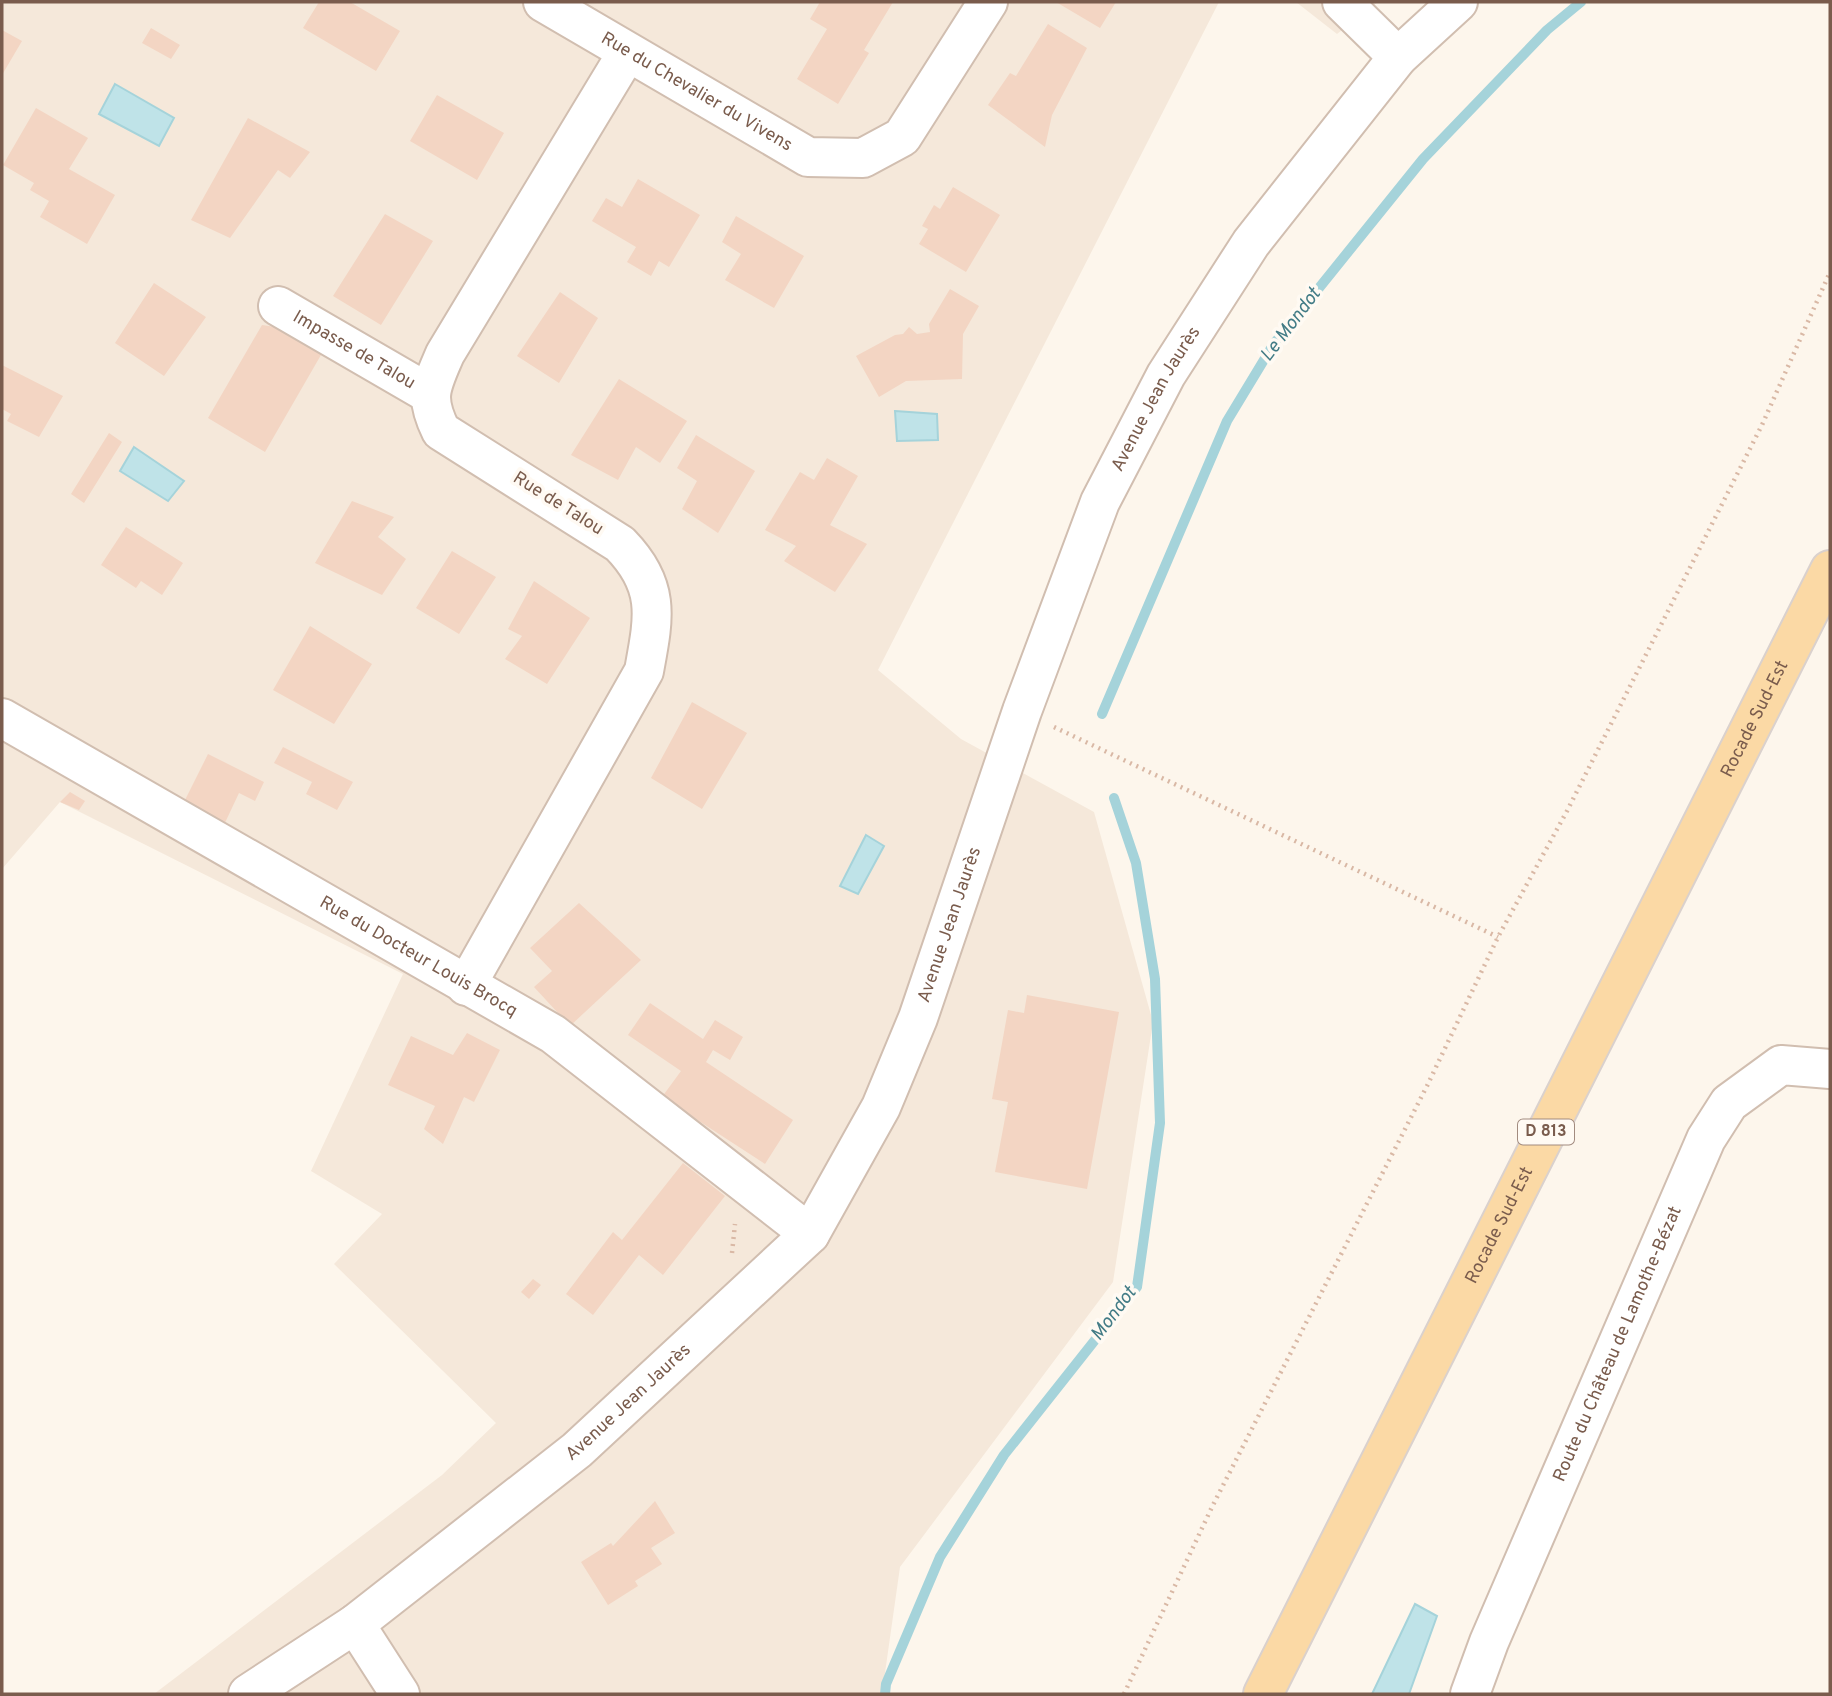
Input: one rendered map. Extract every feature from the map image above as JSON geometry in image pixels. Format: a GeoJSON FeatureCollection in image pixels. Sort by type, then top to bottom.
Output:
{"type":"FeatureCollection","features":[{"type":"Feature","properties":{"kind":"main road","name":"Rocade Sud-Est"},"geometry":{"type":"LineString","coordinates":[[1263,1694],[1830,570]]}},
{"type":"Feature","properties":{"kind":"street","name":"Rue du Chevalier du Vivens"},"geometry":{"type":"LineString","coordinates":[[543,2],[808,158],[863,158],[902,137],[989,2]]}},
{"type":"Feature","properties":{"kind":"street"},"geometry":{"type":"LineString","coordinates":[[1342,2],[1398,57]]}},
{"type":"Feature","properties":{"kind":"street","name":"Avenue Jean Jaurès"},"geometry":{"type":"LineString","coordinates":[[248,1694],[355,1624],[577,1450],[810,1234],[881,1107],[918,1018],[1022,711],[1100,502],[1166,375],[1251,243],[1398,57],[1458,2]]}},
{"type":"Feature","properties":{"kind":"street"},"geometry":{"type":"LineString","coordinates":[[428,393],[445,354],[627,52]]}},
{"type":"Feature","properties":{"kind":"street","name":"Impasse de Talou"},"geometry":{"type":"LineString","coordinates":[[278,306],[428,393]]}},
{"type":"Feature","properties":{"kind":"street","name":"Rue de Talou"},"geometry":{"type":"LineString","coordinates":[[428,393],[432,414],[440,431],[620,544],[640,565],[651,594],[651,631],[643,671],[466,986]]}},
{"type":"Feature","properties":{"kind":"street","name":"Rue du Docteur Louis Brocq"},"geometry":{"type":"LineString","coordinates":[[2,718],[553,1034],[810,1234]]}},
{"type":"Feature","properties":{"kind":"street","name":"Route du Château de Lamothe-Bézat"},"geometry":{"type":"LineString","coordinates":[[1470,1694],[1489,1642],[1706,1139],[1729,1103],[1781,1065],[1830,1069]]}},
{"type":"Feature","properties":{"kind":"street"},"geometry":{"type":"LineString","coordinates":[[355,1624],[400,1694]]}},
{"type":"Feature","properties":{"kind":"path"},"geometry":{"type":"LineString","coordinates":[[1124,1694],[1212,1507],[1427,1086],[1497,937],[1567,811],[1762,425],[1830,272]]}},
{"type":"Feature","properties":{"kind":"path"},"geometry":{"type":"LineString","coordinates":[[1022,711],[1497,937]]}},
{"type":"Feature","properties":{"kind":"path"},"geometry":{"type":"LineString","coordinates":[[731,1258],[736,1217]]}},
{"type":"Feature","properties":{"kind":"shaded area"},"geometry":{"type":"Polygon","coordinates":[[[2,2],[1219,2],[878,670],[961,739],[1094,812],[1153,1022],[1113,1282],[900,1567],[882,1694],[154,1694],[442,1475],[496,1423],[334,1264],[382,1214],[311,1171],[403,974],[60,802],[2,869],[2,2]]]}},
{"type":"Feature","properties":{"kind":"shaded area"},"geometry":{"type":"Polygon","coordinates":[[[1296,2],[1378,2],[1337,34],[1296,2]]]}},
{"type":"Feature","properties":{"kind":"water"},"geometry":{"type":"Polygon","coordinates":[[[115,84],[174,118],[159,146],[99,114],[115,84]]]}},
{"type":"Feature","properties":{"kind":"water"},"geometry":{"type":"Polygon","coordinates":[[[895,411],[937,414],[938,440],[897,441],[895,411]]]}},
{"type":"Feature","properties":{"kind":"water"},"geometry":{"type":"Polygon","coordinates":[[[134,447],[184,481],[168,501],[120,471],[134,447]]]}},
{"type":"Feature","properties":{"kind":"water"},"geometry":{"type":"Polygon","coordinates":[[[866,835],[884,846],[858,894],[840,886],[866,835]]]}},
{"type":"Feature","properties":{"kind":"water"},"geometry":{"type":"Polygon","coordinates":[[[1415,1604],[1437,1616],[1409,1694],[1372,1694],[1415,1604]]]}},
{"type":"Feature","properties":{"kind":"building"},"geometry":{"type":"Polygon","coordinates":[[[319,2],[350,2],[400,31],[376,71],[303,28],[319,2]]]}},
{"type":"Feature","properties":{"kind":"building"},"geometry":{"type":"Polygon","coordinates":[[[820,2],[893,2],[864,50],[869,53],[838,104],[797,79],[827,29],[810,19],[820,2]]]}},
{"type":"Feature","properties":{"kind":"building"},"geometry":{"type":"Polygon","coordinates":[[[1056,2],[1116,2],[1100,28],[1056,2]]]}},
{"type":"Feature","properties":{"kind":"building"},"geometry":{"type":"Polygon","coordinates":[[[1048,24],[1087,48],[1052,115],[1045,147],[988,105],[1010,73],[1016,76],[1048,24]]]}},
{"type":"Feature","properties":{"kind":"building"},"geometry":{"type":"Polygon","coordinates":[[[151,28],[180,45],[171,59],[142,43],[151,28]]]}},
{"type":"Feature","properties":{"kind":"building"},"geometry":{"type":"Polygon","coordinates":[[[2,30],[22,41],[2,75],[2,30]]]}},
{"type":"Feature","properties":{"kind":"building"},"geometry":{"type":"Polygon","coordinates":[[[437,95],[504,133],[477,180],[410,141],[437,95]]]}},
{"type":"Feature","properties":{"kind":"building"},"geometry":{"type":"Polygon","coordinates":[[[36,108],[88,138],[69,169],[115,195],[87,244],[40,217],[49,201],[30,190],[34,183],[3,165],[36,108]]]}},
{"type":"Feature","properties":{"kind":"building"},"geometry":{"type":"Polygon","coordinates":[[[248,118],[310,152],[290,178],[278,170],[230,238],[191,220],[248,118]]]}},
{"type":"Feature","properties":{"kind":"building"},"geometry":{"type":"Polygon","coordinates":[[[638,179],[700,215],[669,267],[659,261],[651,276],[627,262],[636,247],[592,221],[606,198],[622,207],[638,179]]]}},
{"type":"Feature","properties":{"kind":"building"},"geometry":{"type":"Polygon","coordinates":[[[953,187],[1000,215],[966,272],[919,244],[928,229],[922,226],[934,205],[940,209],[953,187]]]}},
{"type":"Feature","properties":{"kind":"building"},"geometry":{"type":"Polygon","coordinates":[[[385,214],[433,241],[381,325],[333,296],[385,214]]]}},
{"type":"Feature","properties":{"kind":"building"},"geometry":{"type":"Polygon","coordinates":[[[736,216],[804,256],[774,308],[725,280],[741,254],[722,242],[736,216]]]}},
{"type":"Feature","properties":{"kind":"building"},"geometry":{"type":"Polygon","coordinates":[[[154,283],[206,317],[164,376],[115,343],[154,283]]]}},
{"type":"Feature","properties":{"kind":"building"},"geometry":{"type":"Polygon","coordinates":[[[950,289],[979,306],[963,334],[962,379],[906,381],[879,397],[856,356],[895,335],[903,334],[909,327],[917,334],[930,332],[929,324],[950,289]]]}},
{"type":"Feature","properties":{"kind":"building"},"geometry":{"type":"Polygon","coordinates":[[[560,292],[598,318],[559,383],[517,356],[560,292]]]}},
{"type":"Feature","properties":{"kind":"building"},"geometry":{"type":"Polygon","coordinates":[[[262,325],[296,330],[325,348],[265,452],[208,418],[262,325]]]}},
{"type":"Feature","properties":{"kind":"building"},"geometry":{"type":"Polygon","coordinates":[[[2,365],[63,396],[39,437],[7,421],[11,414],[2,409],[2,365]]]}},
{"type":"Feature","properties":{"kind":"building"},"geometry":{"type":"Polygon","coordinates":[[[619,379],[687,421],[660,463],[636,447],[618,480],[571,455],[619,379]]]}},
{"type":"Feature","properties":{"kind":"building"},"geometry":{"type":"Polygon","coordinates":[[[109,433],[122,442],[84,503],[71,494],[109,433]]]}},
{"type":"Feature","properties":{"kind":"building"},"geometry":{"type":"Polygon","coordinates":[[[696,435],[755,471],[718,533],[682,509],[697,481],[677,468],[696,435]]]}},
{"type":"Feature","properties":{"kind":"building"},"geometry":{"type":"Polygon","coordinates":[[[827,458],[858,476],[830,525],[867,544],[835,592],[784,561],[796,546],[765,530],[800,472],[814,480],[827,458]]]}},
{"type":"Feature","properties":{"kind":"building"},"geometry":{"type":"Polygon","coordinates":[[[352,501],[394,517],[378,537],[406,559],[382,595],[315,563],[352,501]]]}},
{"type":"Feature","properties":{"kind":"building"},"geometry":{"type":"Polygon","coordinates":[[[126,527],[183,563],[162,595],[141,581],[136,588],[101,565],[126,527]]]}},
{"type":"Feature","properties":{"kind":"building"},"geometry":{"type":"Polygon","coordinates":[[[452,551],[496,577],[459,634],[416,608],[452,551]]]}},
{"type":"Feature","properties":{"kind":"building"},"geometry":{"type":"Polygon","coordinates":[[[534,581],[590,618],[547,684],[505,659],[522,636],[508,629],[534,581]]]}},
{"type":"Feature","properties":{"kind":"building"},"geometry":{"type":"Polygon","coordinates":[[[310,626],[372,664],[334,724],[273,690],[310,626]]]}},
{"type":"Feature","properties":{"kind":"building"},"geometry":{"type":"Polygon","coordinates":[[[692,702],[747,733],[702,809],[651,778],[692,702]]]}},
{"type":"Feature","properties":{"kind":"building"},"geometry":{"type":"Polygon","coordinates":[[[283,747],[353,782],[337,810],[306,794],[312,782],[274,763],[283,747]]]}},
{"type":"Feature","properties":{"kind":"building"},"geometry":{"type":"Polygon","coordinates":[[[208,754],[264,782],[255,801],[239,793],[223,827],[182,806],[208,754]]]}},
{"type":"Feature","properties":{"kind":"building"},"geometry":{"type":"Polygon","coordinates":[[[70,792],[85,801],[79,810],[60,802],[70,792]]]}},
{"type":"Feature","properties":{"kind":"building"},"geometry":{"type":"Polygon","coordinates":[[[579,903],[641,960],[570,1026],[534,987],[552,971],[530,948],[579,903]]]}},
{"type":"Feature","properties":{"kind":"building"},"geometry":{"type":"Polygon","coordinates":[[[1027,995],[1119,1012],[1087,1189],[995,1172],[1008,1102],[992,1099],[1008,1010],[1024,1013],[1027,995]]]}},
{"type":"Feature","properties":{"kind":"building"},"geometry":{"type":"Polygon","coordinates":[[[650,1003],[703,1039],[715,1020],[743,1037],[730,1060],[713,1050],[706,1062],[793,1120],[765,1164],[662,1097],[681,1071],[628,1035],[650,1003]]]}},
{"type":"Feature","properties":{"kind":"building"},"geometry":{"type":"Polygon","coordinates":[[[467,1033],[500,1050],[474,1102],[464,1097],[443,1144],[424,1129],[435,1106],[388,1085],[411,1036],[453,1055],[467,1033]]]}},
{"type":"Feature","properties":{"kind":"building"},"geometry":{"type":"Polygon","coordinates":[[[683,1163],[725,1196],[663,1275],[639,1255],[593,1315],[566,1294],[613,1232],[622,1240],[683,1163]]]}},
{"type":"Feature","properties":{"kind":"building"},"geometry":{"type":"Polygon","coordinates":[[[533,1279],[541,1285],[529,1299],[521,1292],[533,1279]]]}},
{"type":"Feature","properties":{"kind":"building"},"geometry":{"type":"Polygon","coordinates":[[[655,1501],[675,1533],[651,1548],[662,1564],[635,1581],[638,1586],[608,1605],[581,1562],[611,1543],[613,1546],[655,1501]]]}},
{"type":"Feature","properties":{"kind":"waterway","name":"Le Mondot"},"geometry":{"type":"LineString","coordinates":[[1102,714],[1227,421],[1273,345],[1423,159],[1547,30],[1581,2]]}},
{"type":"Feature","properties":{"kind":"waterway","name":"Mondot"},"geometry":{"type":"LineString","coordinates":[[885,1694],[886,1684],[940,1557],[1004,1455],[1137,1287],[1160,1123],[1155,979],[1136,863],[1114,798]]}}]}
